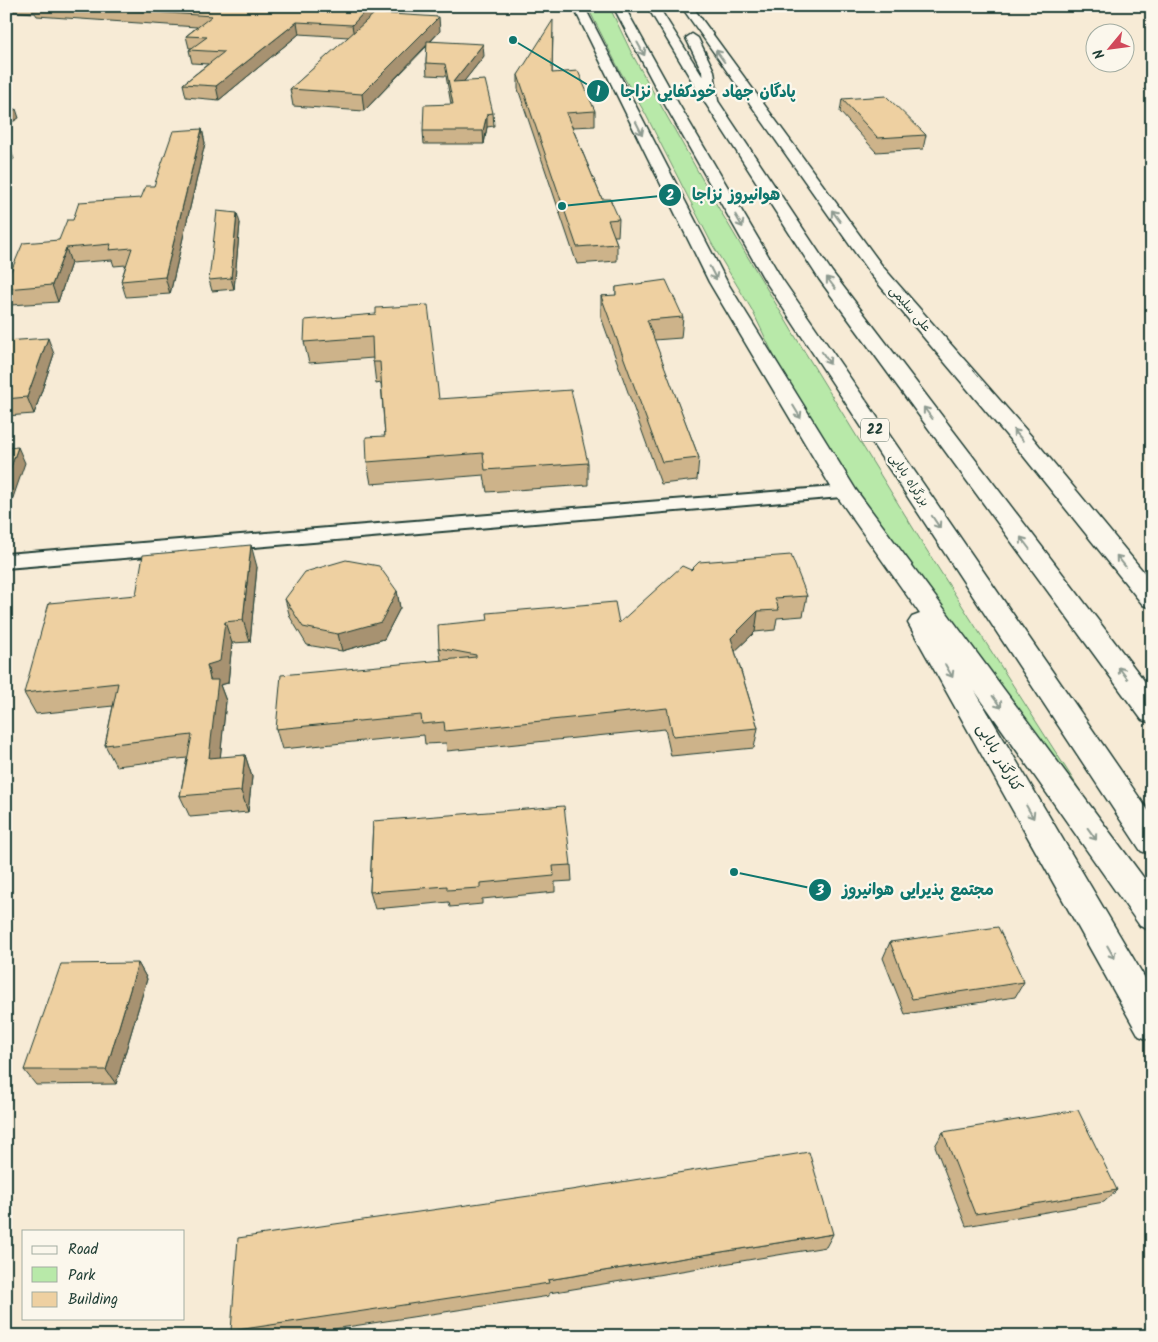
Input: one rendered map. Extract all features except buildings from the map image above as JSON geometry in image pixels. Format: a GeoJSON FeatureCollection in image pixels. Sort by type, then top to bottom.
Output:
{"type":"FeatureCollection","features":[{"type":"Feature","properties":{"kind":"main road"},"geometry":{"type":"LineString","coordinates":[[578,6],[718,282],[846,492],[1152,916]]}},
{"type":"Feature","properties":{"kind":"main road","name":"بزرگراه بابایی"},"geometry":{"type":"LineString","coordinates":[[618,6],[671,103],[773,279],[1152,842]]}},
{"type":"Feature","properties":{"kind":"main road"},"geometry":{"type":"LineString","coordinates":[[652,6],[710,101],[825,275],[1152,712]]}},
{"type":"Feature","properties":{"kind":"main road"},"geometry":{"type":"LineString","coordinates":[[678,6],[708,71],[710,101]]}},
{"type":"Feature","properties":{"kind":"main road","name":"علی سلیمی"},"geometry":{"type":"LineString","coordinates":[[686,6],[877,271],[1025,443],[1152,599]]}},
{"type":"Feature","properties":{"kind":"main road","name":"کنارگذر بابایی"},"geometry":{"type":"LineString","coordinates":[[846,492],[1152,1024]]}},
{"type":"Feature","properties":{"kind":"street"},"geometry":{"type":"LineString","coordinates":[[6,561],[846,492]]}},
{"type":"Feature","properties":{"kind":"green space"},"geometry":{"type":"Polygon","coordinates":[[[587,6],[609,6],[632,54],[715,202],[795,336],[926,549],[1143,889],[898,554],[824,440],[774,356],[752,310],[712,244],[645,113],[620,71],[587,6]]]}},
{"type":"Feature","properties":{"kind":"place","name":"پادگان جهاد خودکفایی نزاجا"},"geometry":{"type":"Point","coordinates":[513,40]}},
{"type":"Feature","properties":{"kind":"place","name":"هوانیروز نزاجا"},"geometry":{"type":"Point","coordinates":[562,206]}},
{"type":"Feature","properties":{"kind":"place","name":"مجتمع پذیرایی هوانیروز"},"geometry":{"type":"Point","coordinates":[734,872]}}]}
